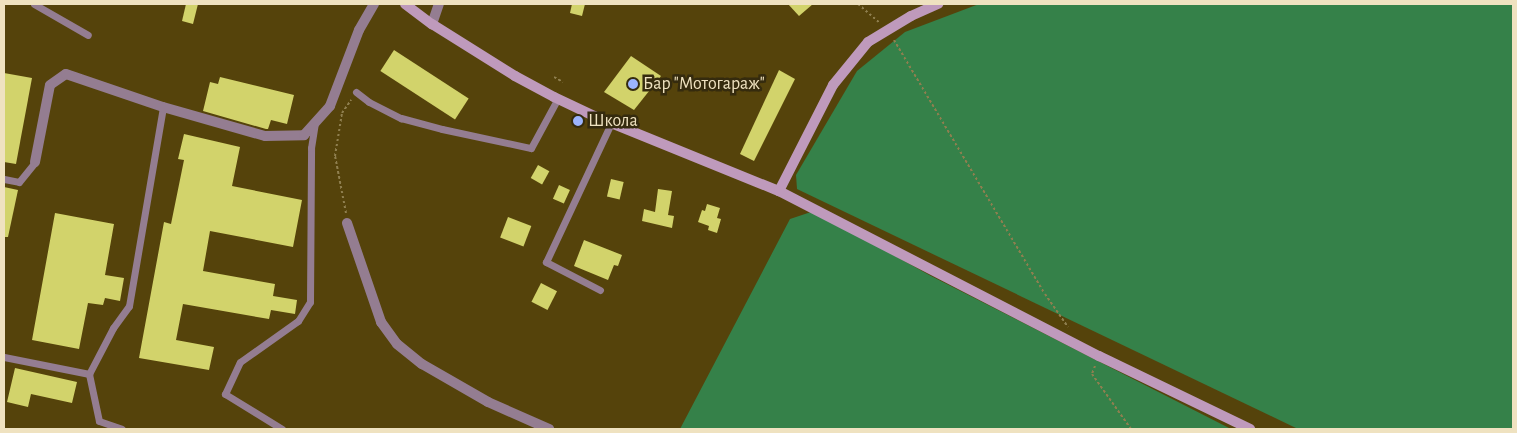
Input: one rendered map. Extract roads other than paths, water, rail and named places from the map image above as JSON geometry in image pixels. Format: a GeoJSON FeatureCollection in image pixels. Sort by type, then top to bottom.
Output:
{"type":"FeatureCollection","features":[{"type":"Feature","properties":{"kind":"main road"},"geometry":{"type":"LineString","coordinates":[[405,4],[432,24],[515,76],[558,98],[611,123],[779,191],[1099,356],[1250,429]]}},
{"type":"Feature","properties":{"kind":"main road"},"geometry":{"type":"LineString","coordinates":[[779,191],[833,85],[868,42],[938,4]]}},
{"type":"Feature","properties":{"kind":"street"},"geometry":{"type":"LineString","coordinates":[[35,162],[50,85],[66,74],[163,107],[265,136],[304,135],[330,106],[359,30],[374,4]]}},
{"type":"Feature","properties":{"kind":"street"},"geometry":{"type":"LineString","coordinates":[[432,24],[439,4]]}},
{"type":"Feature","properties":{"kind":"street"},"geometry":{"type":"LineString","coordinates":[[348,223],[381,322],[397,344],[422,364],[488,402],[549,429]]}},
{"type":"Feature","properties":{"kind":"lane"},"geometry":{"type":"LineString","coordinates":[[34,4],[88,35]]}},
{"type":"Feature","properties":{"kind":"lane"},"geometry":{"type":"LineString","coordinates":[[356,92],[369,102],[401,118],[442,130],[531,148],[558,98]]}},
{"type":"Feature","properties":{"kind":"lane"},"geometry":{"type":"LineString","coordinates":[[122,429],[99,421],[89,374],[113,328],[129,306],[163,107]]}},
{"type":"Feature","properties":{"kind":"lane"},"geometry":{"type":"LineString","coordinates":[[600,290],[546,262],[611,123]]}},
{"type":"Feature","properties":{"kind":"lane"},"geometry":{"type":"LineString","coordinates":[[282,429],[225,394],[240,362],[298,321],[310,302],[311,148],[315,124]]}},
{"type":"Feature","properties":{"kind":"lane"},"geometry":{"type":"LineString","coordinates":[[4,179],[19,182],[35,162]]}},
{"type":"Feature","properties":{"kind":"lane"},"geometry":{"type":"LineString","coordinates":[[4,357],[89,374]]}},
{"type":"Feature","properties":{"kind":"place","name":"Бар \"Мотогараж\""},"geometry":{"type":"Point","coordinates":[633,84]}},
{"type":"Feature","properties":{"kind":"place","name":"Школа"},"geometry":{"type":"Point","coordinates":[578,121]}}]}
